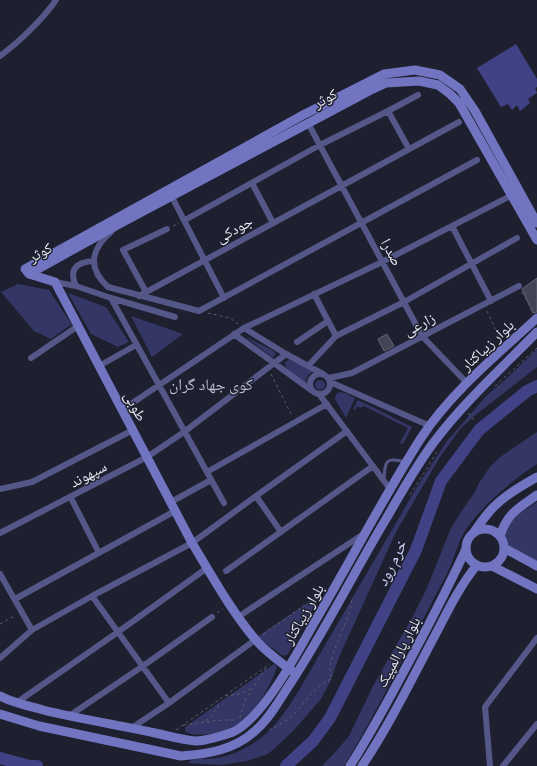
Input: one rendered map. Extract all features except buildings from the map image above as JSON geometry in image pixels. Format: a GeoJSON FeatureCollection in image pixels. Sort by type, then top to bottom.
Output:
{"type":"FeatureCollection","features":[{"type":"Feature","properties":{"kind":"main road","name":"کوثر"},"geometry":{"type":"LineString","coordinates":[[170,193],[121,223],[29,274],[26,269],[170,193],[384,74],[415,70],[440,75],[460,89],[475,110],[512,195],[537,240]]}},
{"type":"Feature","properties":{"kind":"main road","name":"کوثر"},"geometry":{"type":"LineString","coordinates":[[498,161],[537,223]]}},
{"type":"Feature","properties":{"kind":"main road"},"geometry":{"type":"LineString","coordinates":[[29,274],[54,282]]}},
{"type":"Feature","properties":{"kind":"main road","name":"طوبی"},"geometry":{"type":"LineString","coordinates":[[54,282],[192,543],[207,568],[238,617],[255,640],[297,674]]}},
{"type":"Feature","properties":{"kind":"main road","name":"بلوار زیباکنار"},"geometry":{"type":"LineString","coordinates":[[0,696],[16,702],[69,716],[181,740],[200,741],[233,732],[257,712],[288,668],[390,489],[430,426],[467,384],[537,318]]}},
{"type":"Feature","properties":{"kind":"main road","name":"بلوار زیباکنار"},"geometry":{"type":"LineString","coordinates":[[0,714],[39,726],[181,756],[202,754],[227,748],[242,741],[256,730],[267,718],[297,674],[385,520],[433,444],[457,414],[537,332]]}},
{"type":"Feature","properties":{"kind":"main road"},"geometry":{"type":"LineString","coordinates":[[422,437],[433,444]]}},
{"type":"Feature","properties":{"kind":"main road"},"geometry":{"type":"LineString","coordinates":[[537,476],[499,503],[469,538],[466,549],[470,560],[477,565],[486,567],[492,566],[501,559],[504,548],[500,536],[505,522],[513,513],[537,494]]}},
{"type":"Feature","properties":{"kind":"main road"},"geometry":{"type":"LineString","coordinates":[[473,533],[478,530],[490,530],[500,536]]}},
{"type":"Feature","properties":{"kind":"main road"},"geometry":{"type":"LineString","coordinates":[[504,548],[537,566]]}},
{"type":"Feature","properties":{"kind":"main road","name":"بلوار پارالمپیک"},"geometry":{"type":"LineString","coordinates":[[350,766],[423,637],[466,549]]}},
{"type":"Feature","properties":{"kind":"main road","name":"بلوار پارالمپیک"},"geometry":{"type":"LineString","coordinates":[[362,766],[412,679],[456,595],[477,565]]}},
{"type":"Feature","properties":{"kind":"main road"},"geometry":{"type":"LineString","coordinates":[[492,566],[537,589]]}},
{"type":"Feature","properties":{"kind":"street"},"geometry":{"type":"LineString","coordinates":[[0,56],[48,11],[56,0]]}},
{"type":"Feature","properties":{"kind":"street"},"geometry":{"type":"LineString","coordinates":[[185,220],[320,145],[418,95]]}},
{"type":"Feature","properties":{"kind":"street"},"geometry":{"type":"LineString","coordinates":[[388,111],[409,149]]}},
{"type":"Feature","properties":{"kind":"street","name":"صدرا"},"geometry":{"type":"LineString","coordinates":[[305,119],[342,185],[422,336],[467,384]]}},
{"type":"Feature","properties":{"kind":"street","name":"جودکی"},"geometry":{"type":"LineString","coordinates":[[139,296],[459,122]]}},
{"type":"Feature","properties":{"kind":"street"},"geometry":{"type":"LineString","coordinates":[[121,223],[100,242],[94,261],[94,267],[102,282],[108,287],[199,311],[477,160]]}},
{"type":"Feature","properties":{"kind":"street"},"geometry":{"type":"LineString","coordinates":[[252,183],[273,223]]}},
{"type":"Feature","properties":{"kind":"street"},"geometry":{"type":"LineString","coordinates":[[170,193],[224,298]]}},
{"type":"Feature","properties":{"kind":"street"},"geometry":{"type":"LineString","coordinates":[[122,410],[244,328],[382,262],[512,195]]}},
{"type":"Feature","properties":{"kind":"street"},"geometry":{"type":"LineString","coordinates":[[452,226],[490,301]]}},
{"type":"Feature","properties":{"kind":"street"},"geometry":{"type":"LineString","coordinates":[[146,292],[123,250],[167,229]]}},
{"type":"Feature","properties":{"kind":"street"},"geometry":{"type":"LineString","coordinates":[[308,366],[336,336],[404,302],[518,238]]}},
{"type":"Feature","properties":{"kind":"street"},"geometry":{"type":"LineString","coordinates":[[76,286],[72,276],[74,270],[84,262],[94,261]]}},
{"type":"Feature","properties":{"kind":"street"},"geometry":{"type":"LineString","coordinates":[[54,282],[76,286],[175,317]]}},
{"type":"Feature","properties":{"kind":"street","name":"زارعی"},"geometry":{"type":"LineString","coordinates":[[329,380],[352,373],[519,286]]}},
{"type":"Feature","properties":{"kind":"street"},"geometry":{"type":"LineString","coordinates":[[314,294],[336,336]]}},
{"type":"Feature","properties":{"kind":"street"},"geometry":{"type":"LineString","coordinates":[[111,298],[224,503]]}},
{"type":"Feature","properties":{"kind":"street"},"geometry":{"type":"LineString","coordinates":[[297,342],[328,321]]}},
{"type":"Feature","properties":{"kind":"street"},"geometry":{"type":"LineString","coordinates":[[32,358],[78,326]]}},
{"type":"Feature","properties":{"kind":"street"},"geometry":{"type":"LineString","coordinates":[[244,328],[286,354],[323,374],[329,380],[430,426]]}},
{"type":"Feature","properties":{"kind":"street"},"geometry":{"type":"LineString","coordinates":[[234,334],[315,393],[320,394],[326,392],[329,389],[329,380]]}},
{"type":"Feature","properties":{"kind":"street"},"geometry":{"type":"LineString","coordinates":[[99,366],[136,345]]}},
{"type":"Feature","properties":{"kind":"street","name":"سپهوند"},"geometry":{"type":"LineString","coordinates":[[0,533],[71,498],[147,457],[184,432],[286,354]]}},
{"type":"Feature","properties":{"kind":"street"},"geometry":{"type":"LineString","coordinates":[[311,390],[311,378],[318,374],[323,374]]}},
{"type":"Feature","properties":{"kind":"street"},"geometry":{"type":"LineString","coordinates":[[320,394],[390,489]]}},
{"type":"Feature","properties":{"kind":"street"},"geometry":{"type":"LineString","coordinates":[[207,472],[327,404]]}},
{"type":"Feature","properties":{"kind":"street"},"geometry":{"type":"LineString","coordinates":[[0,489],[32,482],[133,430]]}},
{"type":"Feature","properties":{"kind":"street"},"geometry":{"type":"LineString","coordinates":[[0,658],[32,630],[92,596],[192,543],[347,431]]}},
{"type":"Feature","properties":{"kind":"street"},"geometry":{"type":"LineString","coordinates":[[226,570],[373,466]]}},
{"type":"Feature","properties":{"kind":"street"},"geometry":{"type":"LineString","coordinates":[[171,502],[211,480]]}},
{"type":"Feature","properties":{"kind":"street"},"geometry":{"type":"LineString","coordinates":[[256,496],[281,532]]}},
{"type":"Feature","properties":{"kind":"street"},"geometry":{"type":"LineString","coordinates":[[71,498],[100,553]]}},
{"type":"Feature","properties":{"kind":"street"},"geometry":{"type":"LineString","coordinates":[[14,599],[175,511]]}},
{"type":"Feature","properties":{"kind":"street"},"geometry":{"type":"LineString","coordinates":[[238,617],[366,533]]}},
{"type":"Feature","properties":{"kind":"street"},"geometry":{"type":"LineString","coordinates":[[16,702],[118,632],[207,568]]}},
{"type":"Feature","properties":{"kind":"street"},"geometry":{"type":"LineString","coordinates":[[0,574],[2,582],[32,630]]}},
{"type":"Feature","properties":{"kind":"street"},"geometry":{"type":"LineString","coordinates":[[92,596],[169,703]]}},
{"type":"Feature","properties":{"kind":"street"},"geometry":{"type":"LineString","coordinates":[[69,716],[143,666],[212,616]]}},
{"type":"Feature","properties":{"kind":"street"},"geometry":{"type":"LineString","coordinates":[[490,766],[485,707],[537,638]]}},
{"type":"Feature","properties":{"kind":"street"},"geometry":{"type":"LineString","coordinates":[[130,729],[169,703],[255,640]]}},
{"type":"Feature","properties":{"kind":"street"},"geometry":{"type":"LineString","coordinates":[[503,766],[537,724]]}},
{"type":"Feature","properties":{"kind":"lane"},"geometry":{"type":"LineString","coordinates":[[384,480],[386,464],[390,460],[393,459],[406,463]]}},
{"type":"Feature","properties":{"kind":"path"},"geometry":{"type":"LineString","coordinates":[[167,229],[185,220]]}},
{"type":"Feature","properties":{"kind":"path"},"geometry":{"type":"LineString","coordinates":[[519,286],[537,318]]}},
{"type":"Feature","properties":{"kind":"path"},"geometry":{"type":"LineString","coordinates":[[484,304],[505,348]]}},
{"type":"Feature","properties":{"kind":"path"},"geometry":{"type":"LineString","coordinates":[[199,311],[230,318],[244,328]]}},
{"type":"Feature","properties":{"kind":"path"},"geometry":{"type":"LineString","coordinates":[[268,368],[295,422]]}},
{"type":"Feature","properties":{"kind":"path"},"geometry":{"type":"LineString","coordinates":[[468,412],[474,420]]}},
{"type":"Feature","properties":{"kind":"path"},"geometry":{"type":"LineString","coordinates":[[255,640],[326,590]]}},
{"type":"Feature","properties":{"kind":"path"},"geometry":{"type":"LineString","coordinates":[[267,730],[290,717],[303,705],[319,685],[332,679],[330,674],[331,663],[337,643],[347,621],[352,595]]}},
{"type":"Feature","properties":{"kind":"path"},"geometry":{"type":"LineString","coordinates":[[212,616],[230,604]]}},
{"type":"Feature","properties":{"kind":"path"},"geometry":{"type":"LineString","coordinates":[[0,624],[22,612]]}},
{"type":"Feature","properties":{"kind":"path"},"geometry":{"type":"LineString","coordinates":[[167,736],[278,659]]}},
{"type":"Feature","properties":{"kind":"path"},"geometry":{"type":"LineString","coordinates":[[182,725],[222,720],[240,720],[242,707],[266,667]]}},
{"type":"Feature","properties":{"kind":"path"},"geometry":{"type":"LineString","coordinates":[[224,696],[229,697],[239,694],[253,687]]}},
{"type":"Feature","properties":{"kind":"path"},"geometry":{"type":"LineString","coordinates":[[205,722],[218,708],[218,700]]}},
{"type":"Feature","properties":{"kind":"shaded area"},"geometry":{"type":"Polygon","coordinates":[[[516,44],[537,79],[537,87],[535,88],[537,93],[528,99],[530,103],[520,111],[517,105],[512,110],[508,104],[501,107],[477,68],[516,44]]]}},
{"type":"Feature","properties":{"kind":"shaded area"},"geometry":{"type":"Polygon","coordinates":[[[18,284],[49,290],[72,325],[51,339],[34,331],[1,292],[18,284]]]}},
{"type":"Feature","properties":{"kind":"shaded area"},"geometry":{"type":"Polygon","coordinates":[[[68,293],[106,307],[129,342],[118,347],[91,334],[68,293]]]}},
{"type":"Feature","properties":{"kind":"shaded area"},"geometry":{"type":"Polygon","coordinates":[[[131,316],[183,334],[152,357],[131,316]]]}},
{"type":"Feature","properties":{"kind":"shaded area"},"geometry":{"type":"Polygon","coordinates":[[[244,336],[274,351],[276,354],[273,358],[244,336]]]}},
{"type":"Feature","properties":{"kind":"shaded area"},"geometry":{"type":"Polygon","coordinates":[[[537,349],[537,367],[460,429],[440,457],[396,532],[340,655],[330,682],[321,699],[293,731],[268,754],[246,761],[221,765],[188,763],[191,760],[218,758],[238,752],[260,739],[273,727],[299,690],[418,485],[447,441],[487,395],[537,349]]]}},
{"type":"Feature","properties":{"kind":"shaded area"},"geometry":{"type":"Polygon","coordinates":[[[289,359],[314,372],[307,376],[306,385],[286,368],[285,363],[289,359]]]}},
{"type":"Feature","properties":{"kind":"shaded area"},"geometry":{"type":"Polygon","coordinates":[[[318,380],[322,380],[324,381],[324,389],[318,390],[315,387],[315,383],[318,380]]]}},
{"type":"Feature","properties":{"kind":"shaded area"},"geometry":{"type":"Polygon","coordinates":[[[339,392],[355,398],[346,418],[335,399],[339,392]]]}},
{"type":"Feature","properties":{"kind":"shaded area"},"geometry":{"type":"Polygon","coordinates":[[[358,400],[412,427],[403,444],[400,443],[408,428],[364,406],[360,408],[357,406],[355,410],[353,409],[358,400]]]}},
{"type":"Feature","properties":{"kind":"shaded area"},"geometry":{"type":"Polygon","coordinates":[[[537,432],[537,464],[498,494],[481,510],[466,529],[460,540],[447,574],[384,695],[344,766],[322,766],[349,736],[373,686],[413,616],[427,588],[451,528],[475,492],[479,483],[490,467],[500,457],[537,432]]]}},
{"type":"Feature","properties":{"kind":"shaded area"},"geometry":{"type":"Polygon","coordinates":[[[537,502],[537,566],[504,548],[505,522],[537,502]]]}},
{"type":"Feature","properties":{"kind":"shaded area"},"geometry":{"type":"Polygon","coordinates":[[[321,594],[288,654],[283,656],[257,637],[321,594]]]}},
{"type":"Feature","properties":{"kind":"shaded area"},"geometry":{"type":"Polygon","coordinates":[[[274,664],[277,667],[271,683],[255,707],[243,720],[223,731],[209,734],[199,735],[187,733],[185,731],[185,727],[274,664]]]}},
{"type":"Feature","properties":{"kind":"waterway","name":"خرم رود"},"geometry":{"type":"LineString","coordinates":[[286,766],[313,741],[330,718],[416,550],[441,481],[479,430],[527,391],[537,386]]}},
{"type":"Feature","properties":{"kind":"waterway","name":"خرم رود"},"geometry":{"type":"LineString","coordinates":[[0,758],[30,766],[37,766]]}},
{"type":"Feature","properties":{"kind":"district","name":"کوی جهاد گران"},"geometry":{"type":"Point","coordinates":[211,384]}}]}
